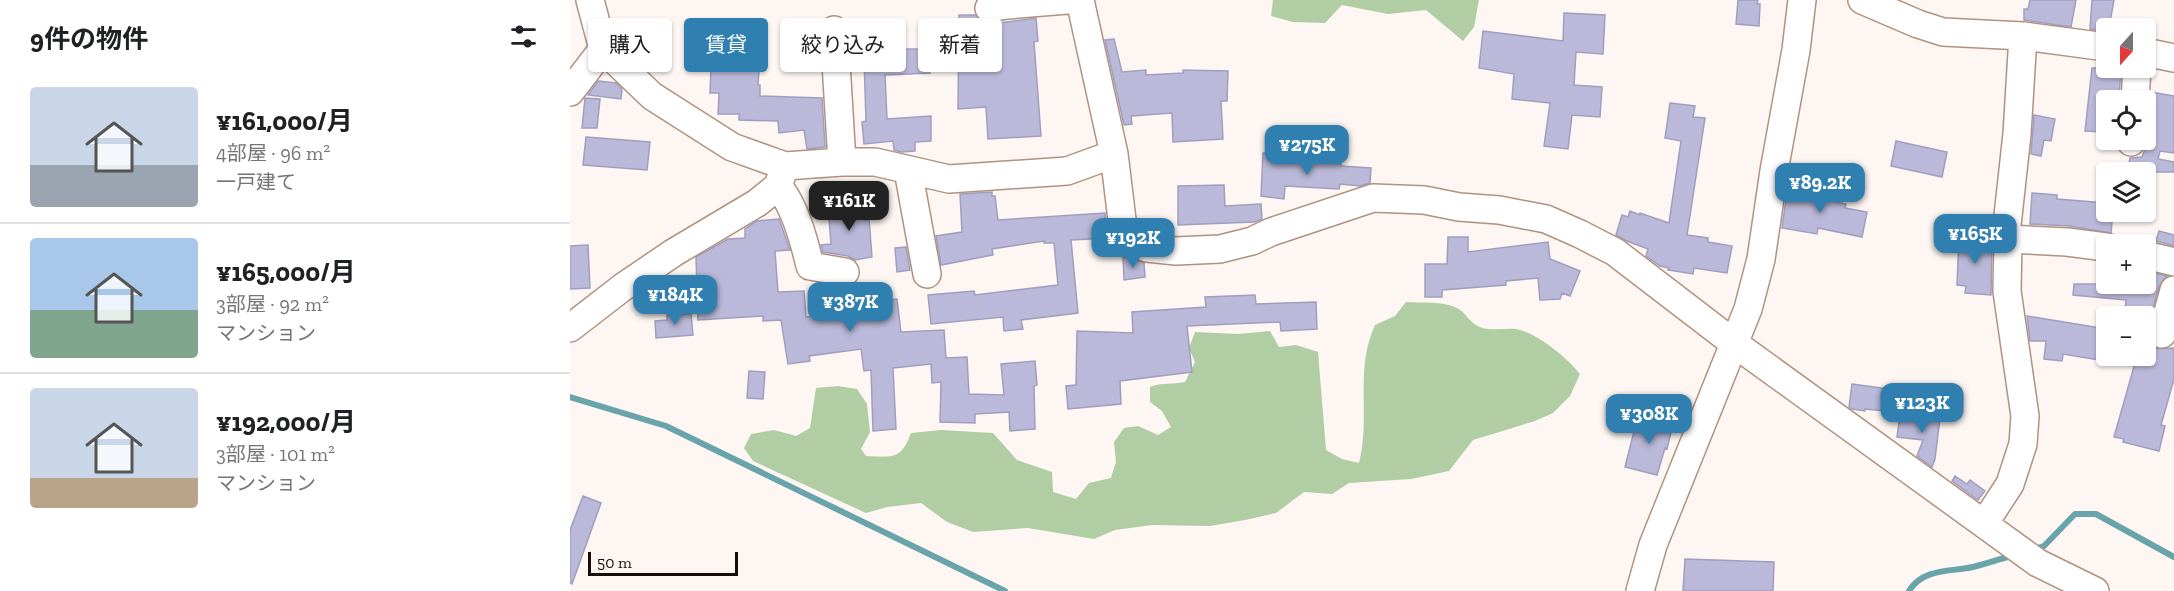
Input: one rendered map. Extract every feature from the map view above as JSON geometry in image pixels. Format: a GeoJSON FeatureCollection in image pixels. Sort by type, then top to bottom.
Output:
{"type":"FeatureCollection","features":[{"type":"Feature","properties":{"kind":"street"},"geometry":{"type":"LineString","coordinates":[[590,0],[595,18]]}},
{"type":"Feature","properties":{"kind":"street"},"geometry":{"type":"LineString","coordinates":[[989,8],[1067,0]]}},
{"type":"Feature","properties":{"kind":"street"},"geometry":{"type":"LineString","coordinates":[[1080,0],[1113,154],[1124,236],[1132,243],[1147,248],[1176,250],[1220,249],[1252,241],[1271,232],[1373,198],[1424,200],[1546,219],[1615,252],[1735,344],[2038,563],[2095,591]]}},
{"type":"Feature","properties":{"kind":"street"},"geometry":{"type":"LineString","coordinates":[[1640,591],[1653,545],[1748,309],[1761,259],[1774,171],[1797,50],[1802,0]]}},
{"type":"Feature","properties":{"kind":"street"},"geometry":{"type":"LineString","coordinates":[[1862,0],[1943,32],[2023,36],[2096,46]]}},
{"type":"Feature","properties":{"kind":"street"},"geometry":{"type":"LineString","coordinates":[[1984,524],[2010,484],[2023,444],[2025,426],[2007,291],[2007,225],[2017,134],[2023,36]]}},
{"type":"Feature","properties":{"kind":"street"},"geometry":{"type":"LineString","coordinates":[[2156,54],[2174,58]]}},
{"type":"Feature","properties":{"kind":"street"},"geometry":{"type":"LineString","coordinates":[[570,92],[588,69]]}},
{"type":"Feature","properties":{"kind":"street"},"geometry":{"type":"LineString","coordinates":[[627,72],[652,96],[782,176],[810,266],[845,272]]}},
{"type":"Feature","properties":{"kind":"street"},"geometry":{"type":"LineString","coordinates":[[837,72],[842,162]]}},
{"type":"Feature","properties":{"kind":"street"},"geometry":{"type":"LineString","coordinates":[[570,328],[623,287],[673,253],[757,203],[782,176],[842,162],[874,162],[949,179],[1009,176],[1067,171],[1113,154]]}},
{"type":"Feature","properties":{"kind":"street"},"geometry":{"type":"LineString","coordinates":[[908,170],[927,274]]}},
{"type":"Feature","properties":{"kind":"street"},"geometry":{"type":"LineString","coordinates":[[2008,239],[2096,246]]}},
{"type":"Feature","properties":{"kind":"street"},"geometry":{"type":"LineString","coordinates":[[2156,258],[2174,262]]}},
{"type":"Feature","properties":{"kind":"street"},"geometry":{"type":"LineString","coordinates":[[2162,334],[2174,290]]}},
{"type":"Feature","properties":{"kind":"green space"},"geometry":{"type":"Polygon","coordinates":[[[1273,0],[1479,0],[1474,27],[1463,41],[1426,10],[1388,14],[1342,5],[1325,23],[1293,22],[1271,16],[1273,0]]]}},
{"type":"Feature","properties":{"kind":"green space"},"geometry":{"type":"Polygon","coordinates":[[[1406,302],[1439,303],[1451,306],[1461,310],[1475,324],[1483,328],[1516,329],[1542,340],[1580,374],[1570,396],[1553,413],[1535,421],[1473,440],[1449,471],[1411,479],[1349,483],[1332,494],[1304,492],[1276,513],[1245,520],[1210,526],[1152,525],[1115,530],[1094,539],[1028,528],[973,532],[947,522],[921,503],[887,507],[866,513],[753,461],[744,448],[751,434],[774,430],[796,436],[810,428],[816,388],[838,386],[857,389],[867,404],[870,432],[861,449],[866,456],[895,455],[904,448],[911,433],[941,430],[993,433],[1017,460],[1052,472],[1053,492],[1076,499],[1089,483],[1111,478],[1116,462],[1114,442],[1124,428],[1138,426],[1158,435],[1171,427],[1162,411],[1150,402],[1150,387],[1185,382],[1195,362],[1189,348],[1195,332],[1238,334],[1270,331],[1279,347],[1296,345],[1318,352],[1326,450],[1342,459],[1359,463],[1364,428],[1365,359],[1369,342],[1375,325],[1395,316],[1406,302]]]}},
{"type":"Feature","properties":{"kind":"building"},"geometry":{"type":"Polygon","coordinates":[[[1738,0],[1758,0],[1757,4],[1760,4],[1759,26],[1736,24],[1738,0]]]}},
{"type":"Feature","properties":{"kind":"building"},"geometry":{"type":"Polygon","coordinates":[[[2030,0],[2076,0],[2071,27],[2024,20],[2024,9],[2028,9],[2030,0]]]}},
{"type":"Feature","properties":{"kind":"building"},"geometry":{"type":"Polygon","coordinates":[[[2092,0],[2114,0],[2111,18],[2096,18],[2096,30],[2090,29],[2092,0]]]}},
{"type":"Feature","properties":{"kind":"building"},"geometry":{"type":"Polygon","coordinates":[[[1564,13],[1605,15],[1603,54],[1576,52],[1574,85],[1602,87],[1600,117],[1572,115],[1568,149],[1544,146],[1550,103],[1512,99],[1514,74],[1479,68],[1483,31],[1563,41],[1564,13]]]}},
{"type":"Feature","properties":{"kind":"building"},"geometry":{"type":"Polygon","coordinates":[[[959,15],[976,15],[979,18],[959,18],[959,15]]]}},
{"type":"Feature","properties":{"kind":"building"},"geometry":{"type":"Polygon","coordinates":[[[1036,18],[1038,41],[1034,42],[1041,136],[988,139],[986,107],[958,109],[958,72],[1002,72],[1002,23],[1036,18]]]}},
{"type":"Feature","properties":{"kind":"building"},"geometry":{"type":"Polygon","coordinates":[[[1114,39],[1122,72],[1146,70],[1146,75],[1183,73],[1183,70],[1228,71],[1227,101],[1221,101],[1223,139],[1173,142],[1172,113],[1131,116],[1132,124],[1124,125],[1105,40],[1114,39]]]}},
{"type":"Feature","properties":{"kind":"building"},"geometry":{"type":"Polygon","coordinates":[[[906,49],[918,49],[918,72],[930,73],[885,75],[887,119],[931,116],[931,141],[915,142],[915,151],[901,152],[894,150],[893,141],[864,144],[862,122],[866,121],[864,72],[906,72],[906,49]]]}},
{"type":"Feature","properties":{"kind":"building"},"geometry":{"type":"Polygon","coordinates":[[[2092,68],[2096,68],[2096,78],[2120,78],[2119,90],[2096,90],[2096,132],[2085,131],[2092,68]]]}},
{"type":"Feature","properties":{"kind":"building"},"geometry":{"type":"Polygon","coordinates":[[[711,72],[759,72],[760,96],[822,98],[825,147],[807,149],[804,130],[779,133],[778,121],[739,120],[739,114],[718,114],[719,93],[710,93],[711,72]]]}},
{"type":"Feature","properties":{"kind":"building"},"geometry":{"type":"Polygon","coordinates":[[[598,81],[616,83],[622,89],[621,99],[588,95],[598,81]]]}},
{"type":"Feature","properties":{"kind":"building"},"geometry":{"type":"Polygon","coordinates":[[[2156,93],[2174,96],[2174,153],[2160,151],[2158,159],[2174,162],[2174,172],[2156,172],[2156,162],[2129,162],[2130,158],[2142,157],[2145,150],[2156,150],[2156,93]]]}},
{"type":"Feature","properties":{"kind":"building"},"geometry":{"type":"Polygon","coordinates":[[[585,98],[600,99],[597,128],[582,128],[585,98]]]}},
{"type":"Feature","properties":{"kind":"building"},"geometry":{"type":"Polygon","coordinates":[[[1670,103],[1695,106],[1693,117],[1705,118],[1687,235],[1708,238],[1708,242],[1732,246],[1727,273],[1694,268],[1693,274],[1668,270],[1669,268],[1660,266],[1646,256],[1648,249],[1616,235],[1622,215],[1628,217],[1630,211],[1669,223],[1681,141],[1665,138],[1670,103]]]}},
{"type":"Feature","properties":{"kind":"building"},"geometry":{"type":"Polygon","coordinates":[[[2034,115],[2055,119],[2051,141],[2044,140],[2041,156],[2031,154],[2034,115]]]}},
{"type":"Feature","properties":{"kind":"building"},"geometry":{"type":"Polygon","coordinates":[[[586,137],[650,142],[647,170],[583,165],[586,137]]]}},
{"type":"Feature","properties":{"kind":"building"},"geometry":{"type":"Polygon","coordinates":[[[1896,141],[1947,152],[1942,177],[1891,166],[1896,141]]]}},
{"type":"Feature","properties":{"kind":"building"},"geometry":{"type":"Polygon","coordinates":[[[1263,153],[1279,154],[1279,160],[1371,168],[1370,183],[1360,186],[1340,184],[1339,189],[1285,186],[1284,199],[1261,196],[1263,153]]]}},
{"type":"Feature","properties":{"kind":"building"},"geometry":{"type":"Polygon","coordinates":[[[1788,184],[1811,187],[1810,197],[1846,204],[1845,208],[1867,212],[1862,237],[1818,228],[1817,234],[1782,228],[1788,184]]]}},
{"type":"Feature","properties":{"kind":"building"},"geometry":{"type":"Polygon","coordinates":[[[1224,185],[1225,206],[1261,204],[1262,219],[1254,222],[1178,225],[1178,186],[1224,185]]]}},
{"type":"Feature","properties":{"kind":"building"},"geometry":{"type":"Polygon","coordinates":[[[992,192],[992,196],[995,196],[998,220],[1105,213],[1108,238],[1071,240],[1078,313],[1021,320],[1023,329],[1004,331],[1003,317],[931,324],[928,295],[974,291],[975,295],[1058,285],[1054,243],[1044,243],[1044,241],[992,249],[993,255],[941,265],[936,236],[962,232],[960,194],[992,192]]]}},
{"type":"Feature","properties":{"kind":"building"},"geometry":{"type":"Polygon","coordinates":[[[2032,193],[2057,195],[2057,199],[2096,202],[2096,222],[2112,222],[2111,233],[2069,226],[2030,224],[2032,193]]]}},
{"type":"Feature","properties":{"kind":"building"},"geometry":{"type":"Polygon","coordinates":[[[864,204],[865,220],[869,219],[872,257],[855,260],[848,256],[823,252],[821,245],[831,244],[828,206],[864,204]]]}},
{"type":"Feature","properties":{"kind":"building"},"geometry":{"type":"Polygon","coordinates":[[[779,219],[790,250],[775,251],[778,292],[804,291],[806,317],[857,312],[856,304],[897,299],[901,332],[944,330],[946,358],[967,357],[969,394],[1004,395],[1001,364],[1035,361],[1037,385],[1034,386],[1035,429],[1010,431],[1009,412],[975,414],[975,423],[940,422],[941,382],[932,383],[931,364],[893,368],[896,429],[873,431],[871,370],[864,371],[861,349],[809,356],[810,361],[788,364],[781,320],[763,321],[763,316],[698,320],[696,257],[728,239],[745,238],[745,229],[757,221],[779,219]]]}},
{"type":"Feature","properties":{"kind":"building"},"geometry":{"type":"Polygon","coordinates":[[[2159,231],[2174,235],[2174,246],[2156,241],[2159,231]]]}},
{"type":"Feature","properties":{"kind":"building"},"geometry":{"type":"Polygon","coordinates":[[[1448,237],[1468,237],[1468,252],[1548,242],[1550,259],[1580,271],[1570,296],[1562,293],[1560,299],[1540,300],[1538,278],[1506,281],[1506,285],[1442,290],[1442,297],[1425,297],[1425,264],[1447,264],[1448,237]]]}},
{"type":"Feature","properties":{"kind":"building"},"geometry":{"type":"Polygon","coordinates":[[[1959,237],[1992,239],[1991,295],[1965,293],[1966,286],[1957,285],[1959,237]]]}},
{"type":"Feature","properties":{"kind":"building"},"geometry":{"type":"Polygon","coordinates":[[[588,245],[590,288],[570,289],[570,246],[588,245]]]}},
{"type":"Feature","properties":{"kind":"building"},"geometry":{"type":"Polygon","coordinates":[[[906,247],[910,270],[897,272],[895,248],[906,247]]]}},
{"type":"Feature","properties":{"kind":"building"},"geometry":{"type":"Polygon","coordinates":[[[1123,256],[1144,263],[1145,277],[1124,280],[1123,256]]]}},
{"type":"Feature","properties":{"kind":"building"},"geometry":{"type":"Polygon","coordinates":[[[2156,273],[2167,276],[2159,286],[2154,306],[2126,306],[2126,300],[2073,295],[2074,284],[2096,284],[2096,294],[2156,294],[2156,273]]]}},
{"type":"Feature","properties":{"kind":"building"},"geometry":{"type":"Polygon","coordinates":[[[1255,295],[1256,304],[1316,302],[1317,329],[1281,331],[1280,322],[1187,326],[1192,372],[1120,381],[1121,404],[1068,409],[1066,386],[1076,385],[1077,331],[1133,333],[1132,312],[1206,307],[1205,297],[1255,295]]]}},
{"type":"Feature","properties":{"kind":"building"},"geometry":{"type":"Polygon","coordinates":[[[691,314],[693,335],[656,338],[655,321],[667,320],[667,315],[691,314]]]}},
{"type":"Feature","properties":{"kind":"building"},"geometry":{"type":"Polygon","coordinates":[[[2027,316],[2096,327],[2096,359],[2063,354],[2062,361],[2044,359],[2046,341],[2030,341],[2027,316]]]}},
{"type":"Feature","properties":{"kind":"building"},"geometry":{"type":"Polygon","coordinates":[[[2156,348],[2174,348],[2174,379],[2161,425],[2165,426],[2159,451],[2123,442],[2124,439],[2114,437],[2134,366],[2156,366],[2156,348]]]}},
{"type":"Feature","properties":{"kind":"building"},"geometry":{"type":"Polygon","coordinates":[[[749,371],[765,372],[763,399],[747,398],[749,371]]]}},
{"type":"Feature","properties":{"kind":"building"},"geometry":{"type":"Polygon","coordinates":[[[1852,384],[1888,389],[1885,411],[1865,409],[1865,411],[1849,407],[1852,384]]]}},
{"type":"Feature","properties":{"kind":"building"},"geometry":{"type":"Polygon","coordinates":[[[1934,409],[1941,410],[1932,467],[1917,456],[1923,440],[1897,437],[1900,415],[1930,419],[1934,409]]]}},
{"type":"Feature","properties":{"kind":"building"},"geometry":{"type":"Polygon","coordinates":[[[1638,416],[1673,424],[1657,475],[1625,467],[1638,416]]]}},
{"type":"Feature","properties":{"kind":"building"},"geometry":{"type":"Polygon","coordinates":[[[1955,476],[1967,484],[1970,480],[1985,491],[1978,500],[1952,481],[1955,476]]]}},
{"type":"Feature","properties":{"kind":"building"},"geometry":{"type":"Polygon","coordinates":[[[583,496],[601,503],[572,584],[570,583],[570,530],[583,496]]]}},
{"type":"Feature","properties":{"kind":"building"},"geometry":{"type":"Polygon","coordinates":[[[1685,559],[1774,562],[1773,591],[1683,591],[1685,559]]]}},
{"type":"Feature","properties":{"kind":"waterway"},"geometry":{"type":"LineString","coordinates":[[570,397],[666,426],[1005,591]]}},
{"type":"Feature","properties":{"kind":"waterway"},"geometry":{"type":"LineString","coordinates":[[2032,550],[2044,546],[2075,514],[2096,514],[2174,557]]}},
{"type":"Feature","properties":{"kind":"waterway"},"geometry":{"type":"LineString","coordinates":[[1909,591],[1922,578],[1929,575],[1973,567],[2014,555]]}}]}
